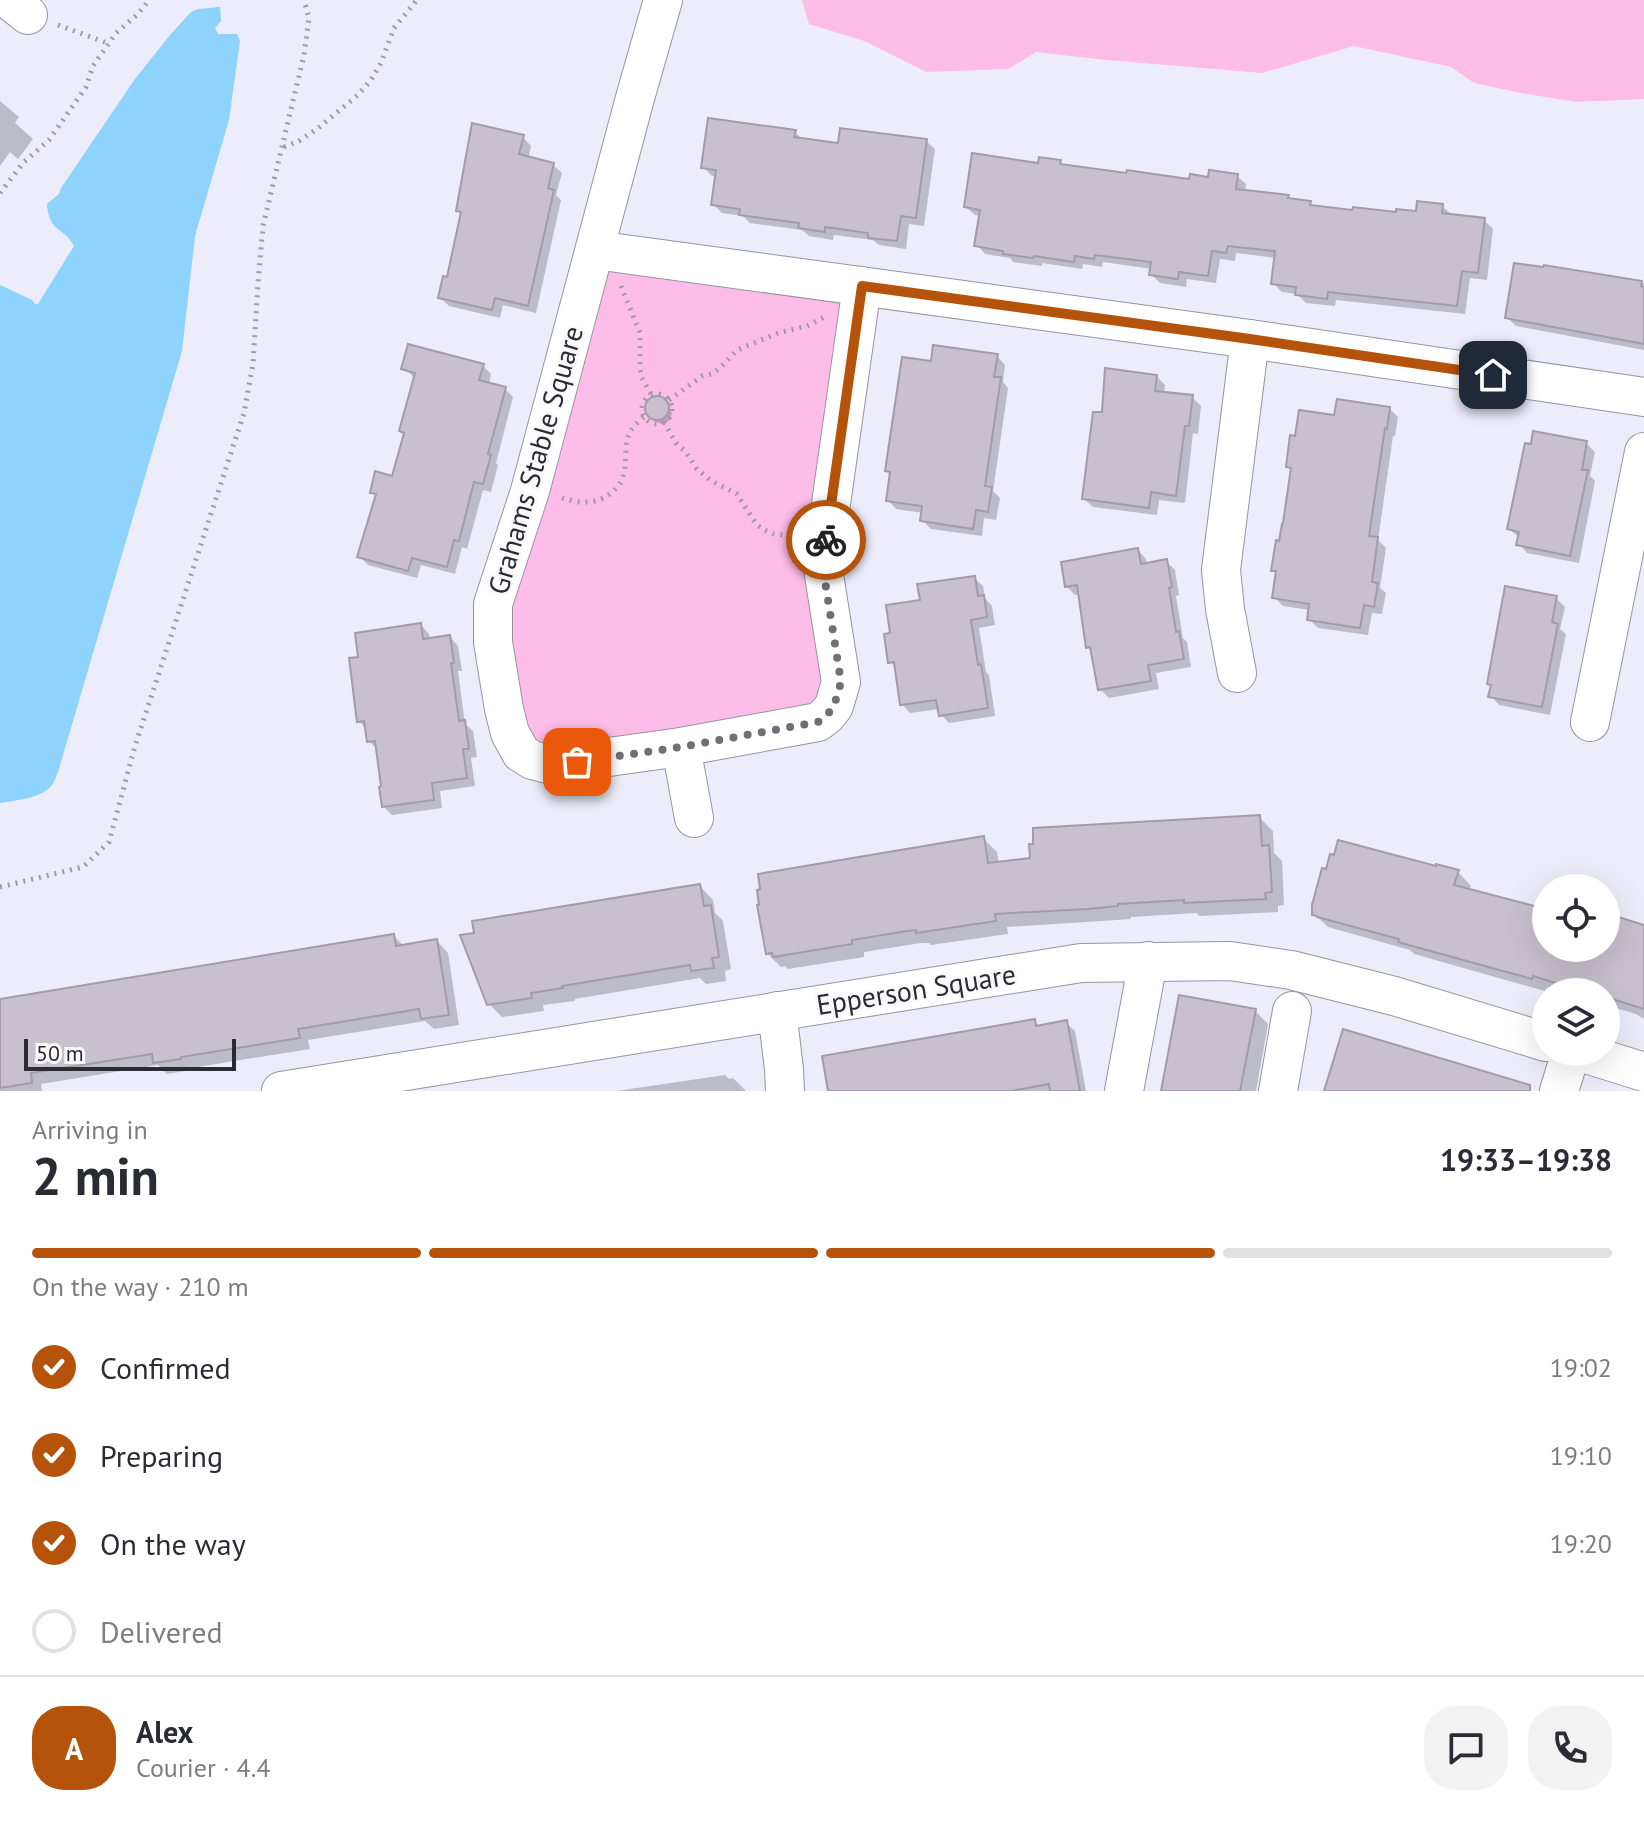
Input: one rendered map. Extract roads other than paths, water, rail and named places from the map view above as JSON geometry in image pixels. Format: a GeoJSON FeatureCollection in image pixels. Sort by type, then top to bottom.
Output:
{"type":"FeatureCollection","features":[{"type":"Feature","properties":{"kind":"street","name":"Grahams Stable Square"},"geometry":{"type":"LineString","coordinates":[[663,0],[530,491],[493,604],[493,642],[504,709],[510,733],[521,753],[532,760],[551,765],[681,747],[818,722],[834,706],[841,682],[824,575],[826,539],[862,286]]}},
{"type":"Feature","properties":{"kind":"street"},"geometry":{"type":"LineString","coordinates":[[595,250],[1250,339],[1644,397]]}},
{"type":"Feature","properties":{"kind":"street"},"geometry":{"type":"LineString","coordinates":[[1237,673],[1221,570],[1250,339]]}},
{"type":"Feature","properties":{"kind":"street"},"geometry":{"type":"LineString","coordinates":[[1590,722],[1631,589],[1644,452]]}},
{"type":"Feature","properties":{"kind":"street"},"geometry":{"type":"LineString","coordinates":[[681,747],[694,818]]}},
{"type":"Feature","properties":{"kind":"street"},"geometry":{"type":"LineString","coordinates":[[1124,1091],[1148,961]]}},
{"type":"Feature","properties":{"kind":"street","name":"Epperson Square"},"geometry":{"type":"LineString","coordinates":[[287,1091],[1081,963],[1230,961],[1291,970],[1394,996],[1532,1038]]}},
{"type":"Feature","properties":{"kind":"street"},"geometry":{"type":"LineString","coordinates":[[777,1011],[785,1091]]}},
{"type":"Feature","properties":{"kind":"street"},"geometry":{"type":"LineString","coordinates":[[1278,1091],[1292,1011]]}},
{"type":"Feature","properties":{"kind":"street"},"geometry":{"type":"LineString","coordinates":[[1620,1064],[1644,1072]]}},
{"type":"Feature","properties":{"kind":"street"},"geometry":{"type":"LineString","coordinates":[[1559,1091],[1567,1066]]}},
{"type":"Feature","properties":{"kind":"water"},"geometry":{"type":"Polygon","coordinates":[[[220,7],[221,21],[215,28],[218,34],[237,34],[240,41],[229,120],[195,236],[182,351],[58,772],[47,790],[28,798],[0,803],[0,285],[38,304],[74,246],[54,225],[47,204],[59,194],[135,79],[170,35],[191,12],[220,7]]]}}]}
